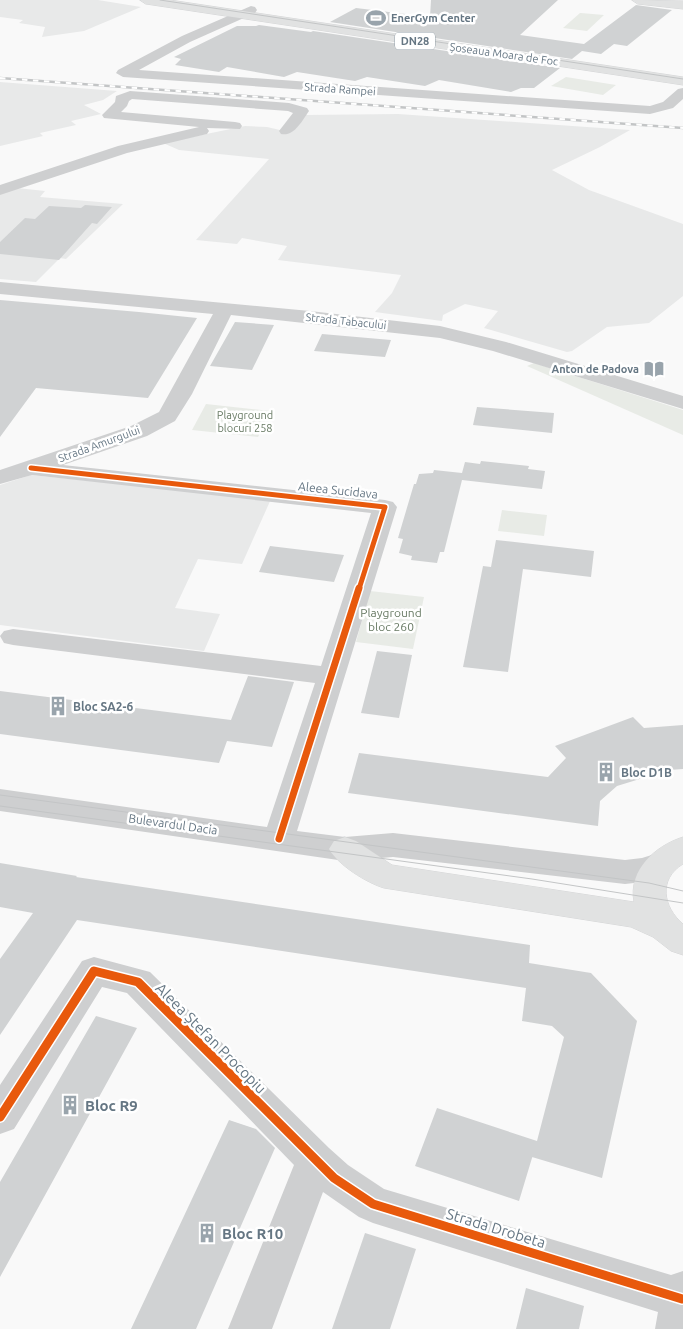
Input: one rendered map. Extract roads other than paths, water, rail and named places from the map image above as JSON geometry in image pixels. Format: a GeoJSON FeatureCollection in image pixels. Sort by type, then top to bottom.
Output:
{"type":"FeatureCollection","features":[{"type":"Feature","properties":{"kind":"main road","name":"Șoseaua Moara de Foc"},"geometry":{"type":"LineString","coordinates":[[146,0],[246,12],[683,75]]}},
{"type":"Feature","properties":{"kind":"main road","name":"Șoseaua Moara de Foc"},"geometry":{"type":"LineString","coordinates":[[181,0],[683,81]]}},
{"type":"Feature","properties":{"kind":"main road"},"geometry":{"type":"LineString","coordinates":[[638,0],[683,3]]}},
{"type":"Feature","properties":{"kind":"main road"},"geometry":{"type":"LineString","coordinates":[[664,0],[683,3]]}},
{"type":"Feature","properties":{"kind":"main road"},"geometry":{"type":"LineString","coordinates":[[345,849],[384,876],[636,915],[674,935]]}},
{"type":"Feature","properties":{"kind":"main road"},"geometry":{"type":"LineString","coordinates":[[670,857],[649,883],[649,896],[654,912],[674,935]]}},
{"type":"Feature","properties":{"kind":"street","name":"Strada Rampei"},"geometry":{"type":"LineString","coordinates":[[246,12],[186,39],[123,73],[650,110],[668,105],[683,92]]}},
{"type":"Feature","properties":{"kind":"street"},"geometry":{"type":"LineString","coordinates":[[235,126],[109,116],[122,103],[121,99],[130,94],[290,107],[302,110],[286,130],[270,124]]}},
{"type":"Feature","properties":{"kind":"street"},"geometry":{"type":"LineString","coordinates":[[0,190],[123,149],[251,124]]}},
{"type":"Feature","properties":{"kind":"street","name":"Strada Tabacului"},"geometry":{"type":"LineString","coordinates":[[0,288],[402,327],[455,335],[499,346],[683,403]]}},
{"type":"Feature","properties":{"kind":"street","name":"Strada Amurgului"},"geometry":{"type":"LineString","coordinates":[[0,477],[139,431],[166,416],[181,394],[225,309]]}},
{"type":"Feature","properties":{"kind":"street","name":"Aleea Sucidava"},"geometry":{"type":"LineString","coordinates":[[31,468],[385,507],[279,838]]}},
{"type":"Feature","properties":{"kind":"street"},"geometry":{"type":"LineString","coordinates":[[13,637],[332,676]]}},
{"type":"Feature","properties":{"kind":"street","name":"Bulevardul Dacia"},"geometry":{"type":"LineString","coordinates":[[0,800],[279,838],[345,849],[393,845],[626,872],[670,857]]}},
{"type":"Feature","properties":{"kind":"street","name":"Aleea Ștefan Procopiu"},"geometry":{"type":"LineString","coordinates":[[0,1117],[94,971],[138,982],[314,1160]]}},
{"type":"Feature","properties":{"kind":"street"},"geometry":{"type":"LineString","coordinates":[[250,1329],[314,1160]]}},
{"type":"Feature","properties":{"kind":"street","name":"Strada Drobeta"},"geometry":{"type":"LineString","coordinates":[[314,1160],[334,1178],[373,1204],[680,1306]]}},
{"type":"Feature","properties":{"kind":"tram line"},"geometry":{"type":"LineString","coordinates":[[160,0],[683,79]]}},
{"type":"Feature","properties":{"kind":"tram line"},"geometry":{"type":"LineString","coordinates":[[0,795],[649,883],[683,891]]}},
{"type":"Feature","properties":{"kind":"tram line"},"geometry":{"type":"LineString","coordinates":[[0,806],[532,879],[683,903]]}},
{"type":"Feature","properties":{"kind":"railway"},"geometry":{"type":"LineString","coordinates":[[0,78],[683,128]]}},
{"type":"Feature","properties":{"kind":"place","name":"EnerGym Center"},"geometry":{"type":"Point","coordinates":[376,18]}},
{"type":"Feature","properties":{"kind":"place","name":"Anton de Padova"},"geometry":{"type":"Point","coordinates":[654,369]}},
{"type":"Feature","properties":{"kind":"place","name":"Bloc SA2-6"},"geometry":{"type":"Point","coordinates":[58,706]}},
{"type":"Feature","properties":{"kind":"place","name":"Bloc D1B"},"geometry":{"type":"Point","coordinates":[606,772]}},
{"type":"Feature","properties":{"kind":"place","name":"Bloc R9"},"geometry":{"type":"Point","coordinates":[70,1105]}},
{"type":"Feature","properties":{"kind":"place","name":"Bloc R10"},"geometry":{"type":"Point","coordinates":[207,1233]}},
{"type":"Feature","properties":{"kind":"park label","name":"Playground blocuri 258"},"geometry":{"type":"Point","coordinates":[245,421]}},
{"type":"Feature","properties":{"kind":"park label","name":"Playground bloc 260"},"geometry":{"type":"Point","coordinates":[391,619]}}]}
